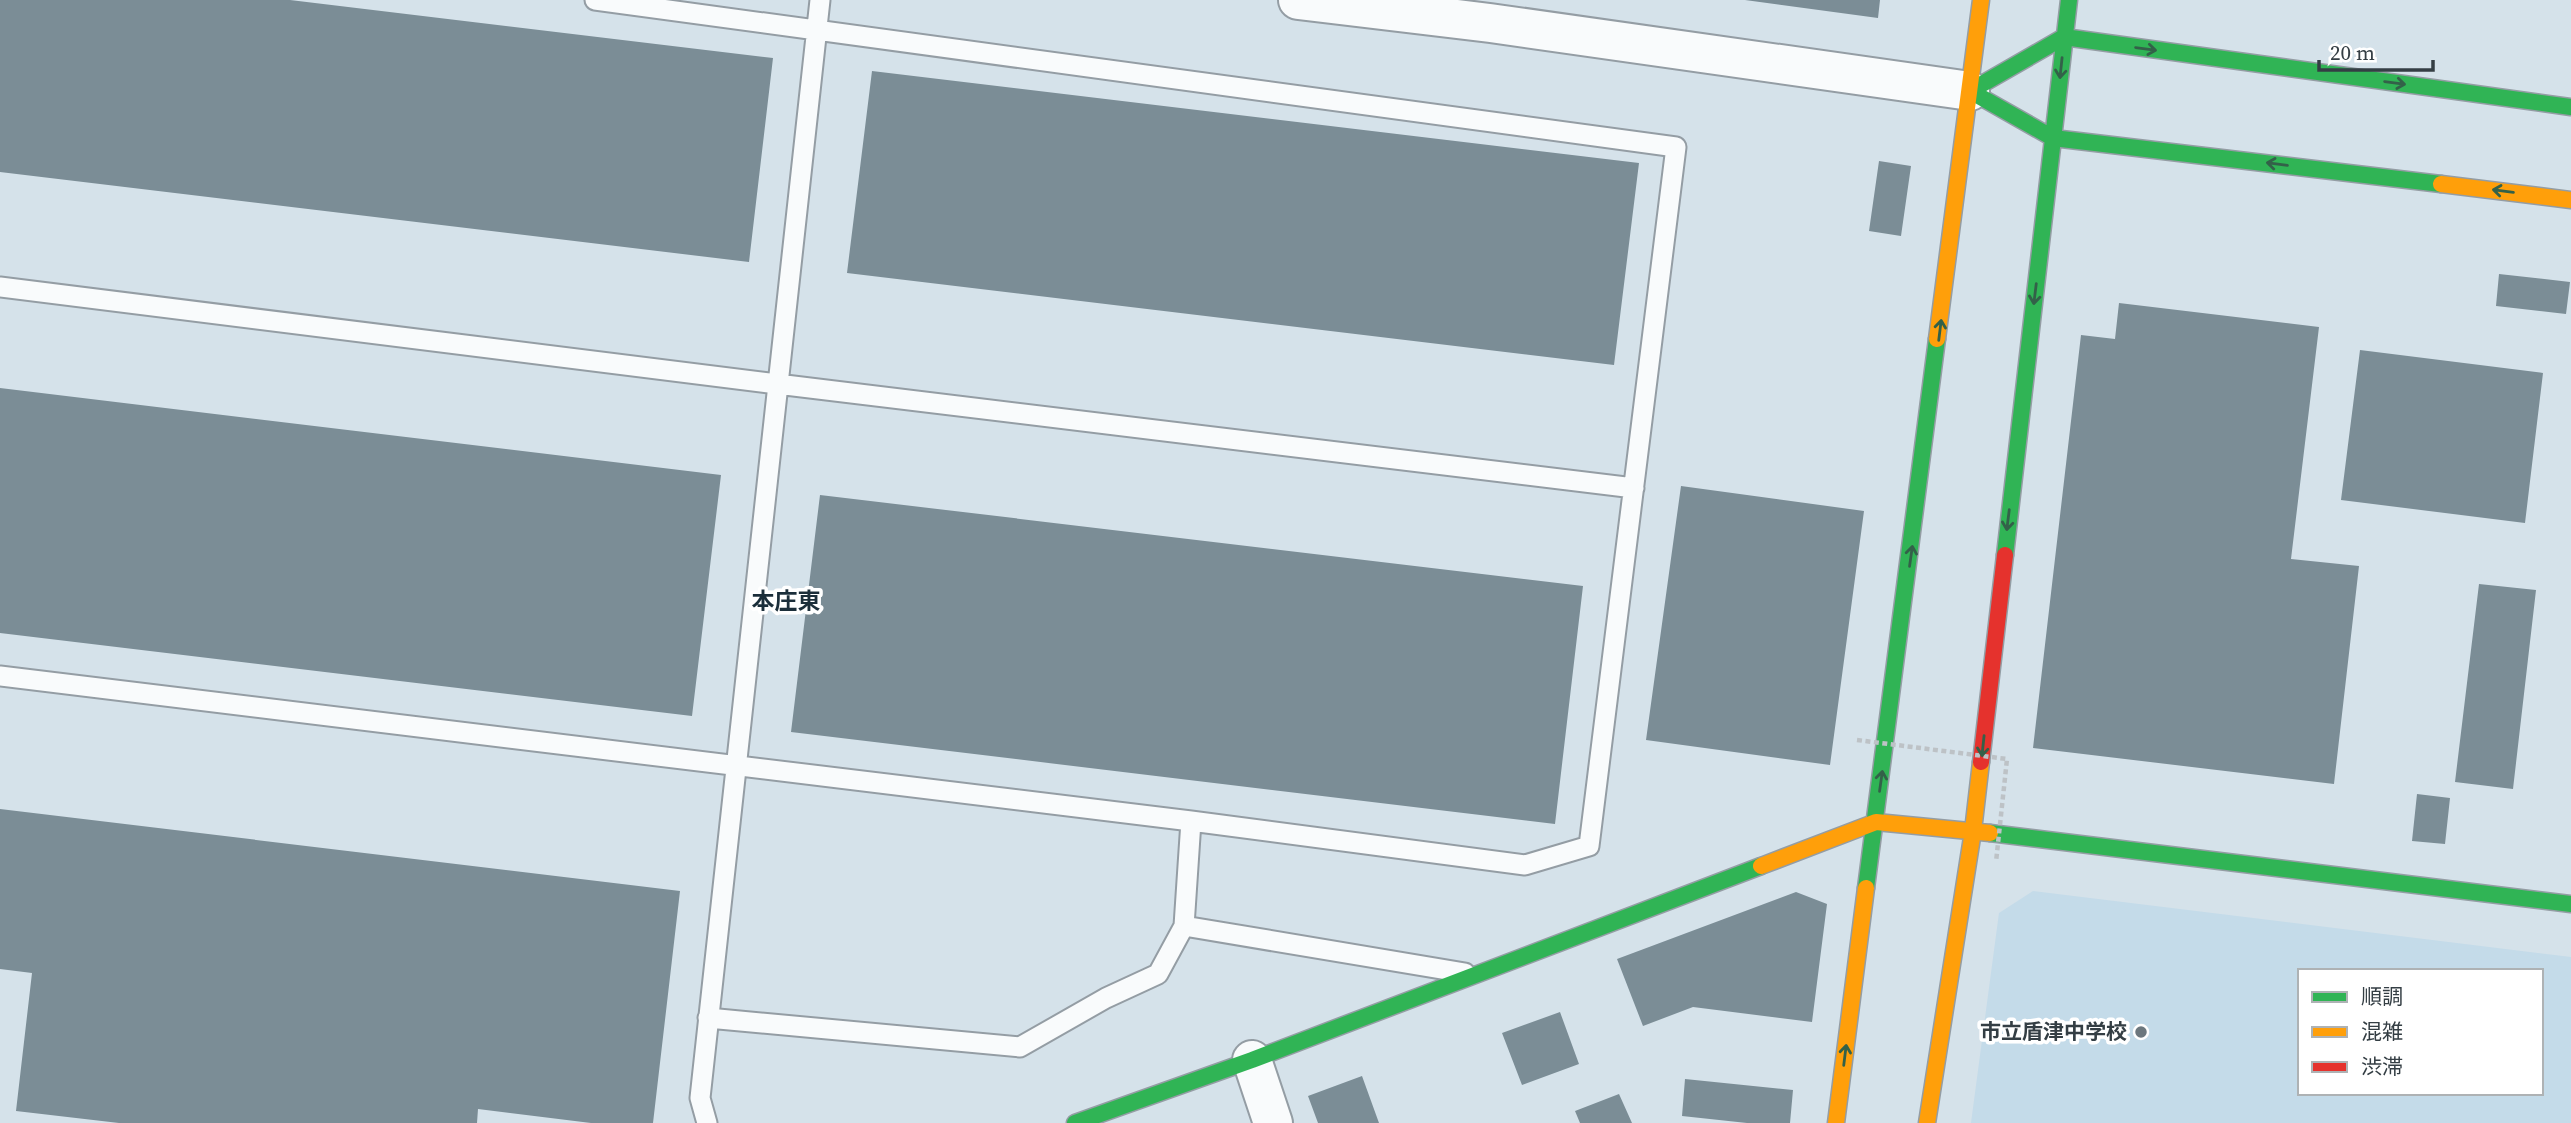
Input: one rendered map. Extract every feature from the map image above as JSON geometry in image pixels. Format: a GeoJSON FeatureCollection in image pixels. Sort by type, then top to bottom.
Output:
{"type":"FeatureCollection","features":[{"type":"Feature","properties":{"kind":"street"},"geometry":{"type":"LineString","coordinates":[[1298,0],[1485,12],[1970,91],[2053,138],[2571,200]]}},
{"type":"Feature","properties":{"kind":"street"},"geometry":{"type":"LineString","coordinates":[[1836,1123],[1981,0]]}},
{"type":"Feature","properties":{"kind":"street"},"geometry":{"type":"LineString","coordinates":[[1927,1123],[1973,831],[2069,0]]}},
{"type":"Feature","properties":{"kind":"street"},"geometry":{"type":"LineString","coordinates":[[1970,91],[2064,37],[2571,107]]}},
{"type":"Feature","properties":{"kind":"street"},"geometry":{"type":"LineString","coordinates":[[1075,1123],[1252,1060],[1876,822],[1973,831],[2571,904]]}},
{"type":"Feature","properties":{"kind":"street"},"geometry":{"type":"LineString","coordinates":[[1252,1060],[1273,1123]]}},
{"type":"Feature","properties":{"kind":"lane"},"geometry":{"type":"LineString","coordinates":[[0,677],[1191,821],[1525,865],[1589,846],[1676,147],[595,0]]}},
{"type":"Feature","properties":{"kind":"lane"},"geometry":{"type":"LineString","coordinates":[[695,1123],[700,1098],[820,0]]}},
{"type":"Feature","properties":{"kind":"lane"},"geometry":{"type":"LineString","coordinates":[[0,287],[1634,488]]}},
{"type":"Feature","properties":{"kind":"lane"},"geometry":{"type":"LineString","coordinates":[[708,1018],[1020,1046],[1106,998],[1158,974],[1184,926],[1191,821]]}},
{"type":"Feature","properties":{"kind":"lane"},"geometry":{"type":"LineString","coordinates":[[1184,926],[1476,975]]}},
{"type":"Feature","properties":{"kind":"lane"},"geometry":{"type":"LineString","coordinates":[[700,1098],[707,1123]]}},
{"type":"Feature","properties":{"kind":"path"},"geometry":{"type":"LineString","coordinates":[[1857,740],[2007,759],[1996,862]]}},
{"type":"Feature","properties":{"kind":"shaded area","name":"市立盾津中学校"},"geometry":{"type":"Polygon","coordinates":[[[2033,891],[2571,957],[2571,1123],[1971,1123],[1999,913],[2033,891]]]}},
{"type":"Feature","properties":{"kind":"building"},"geometry":{"type":"Polygon","coordinates":[[[0,0],[290,0],[773,58],[749,262],[0,172],[0,0]]]}},
{"type":"Feature","properties":{"kind":"building"},"geometry":{"type":"Polygon","coordinates":[[[1745,0],[1880,0],[1878,18],[1745,0]]]}},
{"type":"Feature","properties":{"kind":"building"},"geometry":{"type":"Polygon","coordinates":[[[872,71],[1639,163],[1614,365],[847,273],[872,71]]]}},
{"type":"Feature","properties":{"kind":"building"},"geometry":{"type":"Polygon","coordinates":[[[1879,161],[1911,166],[1901,236],[1869,231],[1879,161]]]}},
{"type":"Feature","properties":{"kind":"building"},"geometry":{"type":"Polygon","coordinates":[[[2499,274],[2570,282],[2566,314],[2496,306],[2499,274]]]}},
{"type":"Feature","properties":{"kind":"building"},"geometry":{"type":"Polygon","coordinates":[[[2119,303],[2319,327],[2291,559],[2359,566],[2334,784],[2033,748],[2081,335],[2115,339],[2119,303]]]}},
{"type":"Feature","properties":{"kind":"building"},"geometry":{"type":"Polygon","coordinates":[[[2360,350],[2543,373],[2525,523],[2341,500],[2360,350]]]}},
{"type":"Feature","properties":{"kind":"building"},"geometry":{"type":"Polygon","coordinates":[[[0,388],[721,475],[692,716],[0,633],[0,388]]]}},
{"type":"Feature","properties":{"kind":"building"},"geometry":{"type":"Polygon","coordinates":[[[1681,486],[1864,511],[1830,765],[1646,740],[1681,486]]]}},
{"type":"Feature","properties":{"kind":"building"},"geometry":{"type":"Polygon","coordinates":[[[820,495],[1583,586],[1555,824],[791,732],[820,495]]]}},
{"type":"Feature","properties":{"kind":"building"},"geometry":{"type":"Polygon","coordinates":[[[2479,584],[2536,590],[2513,789],[2455,782],[2479,584]]]}},
{"type":"Feature","properties":{"kind":"building"},"geometry":{"type":"Polygon","coordinates":[[[2417,794],[2450,798],[2445,844],[2412,841],[2417,794]]]}},
{"type":"Feature","properties":{"kind":"building"},"geometry":{"type":"Polygon","coordinates":[[[0,809],[680,891],[653,1123],[591,1123],[478,1109],[477,1123],[119,1123],[16,1111],[32,973],[0,969],[0,809]]]}},
{"type":"Feature","properties":{"kind":"building"},"geometry":{"type":"Polygon","coordinates":[[[1796,892],[1827,904],[1812,1022],[1693,1007],[1643,1026],[1617,959],[1796,892]]]}},
{"type":"Feature","properties":{"kind":"building"},"geometry":{"type":"Polygon","coordinates":[[[1560,1012],[1579,1064],[1522,1085],[1502,1033],[1560,1012]]]}},
{"type":"Feature","properties":{"kind":"building"},"geometry":{"type":"Polygon","coordinates":[[[1362,1076],[1379,1123],[1318,1123],[1308,1096],[1362,1076]]]}},
{"type":"Feature","properties":{"kind":"building"},"geometry":{"type":"Polygon","coordinates":[[[1685,1079],[1793,1090],[1790,1123],[1747,1123],[1682,1116],[1685,1079]]]}},
{"type":"Feature","properties":{"kind":"building"},"geometry":{"type":"Polygon","coordinates":[[[1619,1094],[1632,1123],[1580,1123],[1575,1111],[1619,1094]]]}},
{"type":"Feature","properties":{"kind":"traffic: fast"},"geometry":{"type":"LineString","coordinates":[[2005,555],[2069,0]]}},
{"type":"Feature","properties":{"kind":"traffic: fast"},"geometry":{"type":"LineString","coordinates":[[1970,91],[2064,37],[2571,107]]}},
{"type":"Feature","properties":{"kind":"traffic: fast"},"geometry":{"type":"LineString","coordinates":[[1970,91],[2053,138],[2441,184]]}},
{"type":"Feature","properties":{"kind":"traffic: fast"},"geometry":{"type":"LineString","coordinates":[[1866,888],[1937,339]]}},
{"type":"Feature","properties":{"kind":"traffic: fast"},"geometry":{"type":"LineString","coordinates":[[1990,833],[2571,904]]}},
{"type":"Feature","properties":{"kind":"traffic: fast"},"geometry":{"type":"LineString","coordinates":[[1075,1123],[1252,1060],[1761,866]]}},
{"type":"Feature","properties":{"kind":"traffic: slow"},"geometry":{"type":"LineString","coordinates":[[1937,339],[1981,0]]}},
{"type":"Feature","properties":{"kind":"traffic: slow"},"geometry":{"type":"LineString","coordinates":[[2441,184],[2571,200]]}},
{"type":"Feature","properties":{"kind":"traffic: slow"},"geometry":{"type":"LineString","coordinates":[[1927,1123],[1973,831],[1981,762]]}},
{"type":"Feature","properties":{"kind":"traffic: slow"},"geometry":{"type":"LineString","coordinates":[[1761,866],[1876,822],[1990,833]]}},
{"type":"Feature","properties":{"kind":"traffic: slow"},"geometry":{"type":"LineString","coordinates":[[1836,1123],[1866,888]]}},
{"type":"Feature","properties":{"kind":"traffic: jam"},"geometry":{"type":"LineString","coordinates":[[1981,762],[2005,555]]}},
{"type":"Feature","properties":{"kind":"place","name":"市立盾津中学校"},"geometry":{"type":"Point","coordinates":[2141,1032]}},
{"type":"Feature","properties":{"kind":"district","name":"本庄東"},"geometry":{"type":"Point","coordinates":[786,601]}}]}
